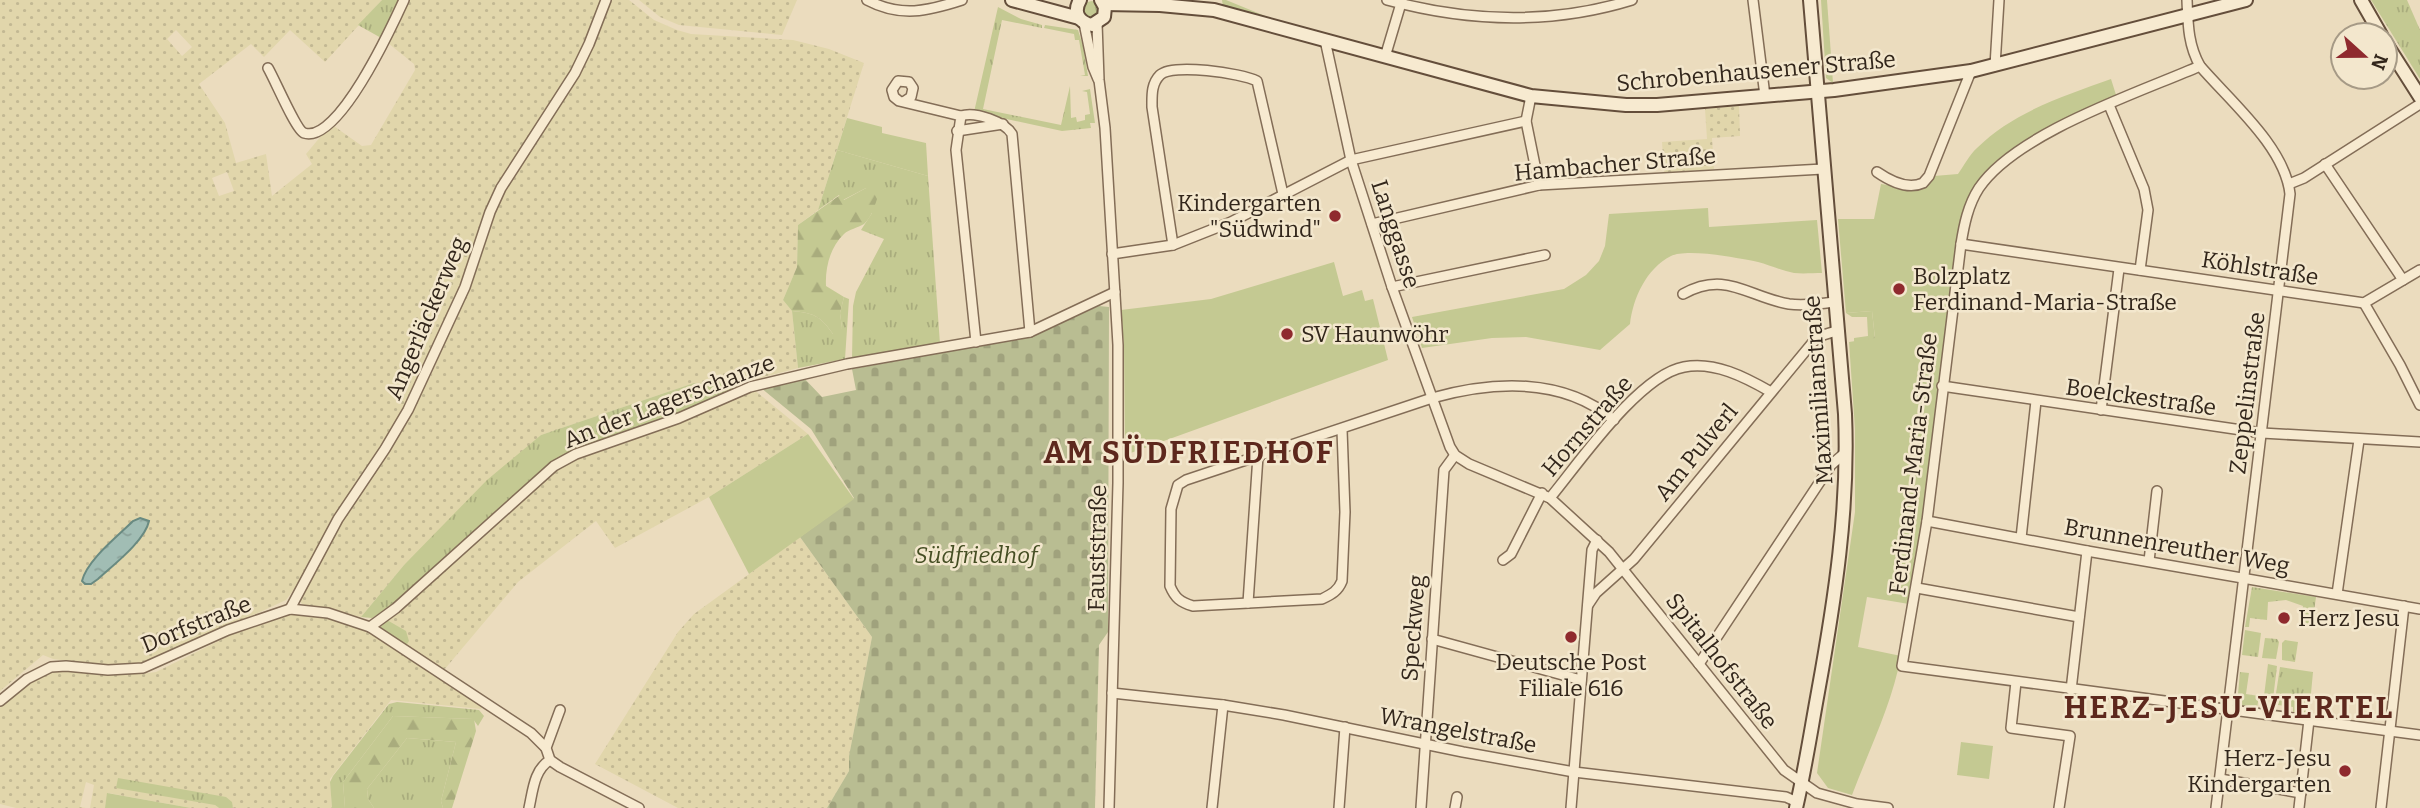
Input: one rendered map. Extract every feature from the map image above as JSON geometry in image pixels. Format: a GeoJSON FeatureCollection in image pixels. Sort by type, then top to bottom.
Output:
{"type":"FeatureCollection","features":[{"type":"Feature","properties":{"kind":"street"},"geometry":{"type":"LineString","coordinates":[[268,68],[281,89],[296,127],[311,134],[319,130],[360,86],[404,0]]}},
{"type":"Feature","properties":{"kind":"street","name":"Angerläckerweg"},"geometry":{"type":"LineString","coordinates":[[290,609],[338,519],[385,449],[417,391],[465,287],[500,188],[575,73],[606,0]]}},
{"type":"Feature","properties":{"kind":"street"},"geometry":{"type":"LineString","coordinates":[[867,0],[899,10],[927,11],[962,0]]}},
{"type":"Feature","properties":{"kind":"street"},"geometry":{"type":"LineString","coordinates":[[1012,0],[1052,10],[1095,14]]}},
{"type":"Feature","properties":{"kind":"street"},"geometry":{"type":"LineString","coordinates":[[1387,0],[1458,14],[1506,19],[1573,14],[1632,0]]}},
{"type":"Feature","properties":{"kind":"street"},"geometry":{"type":"LineString","coordinates":[[1753,0],[1765,96]]}},
{"type":"Feature","properties":{"kind":"street","name":"Maximilianstraße"},"geometry":{"type":"LineString","coordinates":[[1797,805],[1825,653],[1843,529],[1846,452],[1810,0]]}},
{"type":"Feature","properties":{"kind":"street"},"geometry":{"type":"LineString","coordinates":[[1995,66],[1999,0]]}},
{"type":"Feature","properties":{"kind":"street","name":"Zeppelinstraße"},"geometry":{"type":"LineString","coordinates":[[2187,0],[2186,21],[2193,54],[2200,66],[2274,152],[2289,184],[2289,208],[2216,808]]}},
{"type":"Feature","properties":{"kind":"street","name":"Schrobenhausener Straße"},"geometry":{"type":"LineString","coordinates":[[1095,14],[1145,5],[1214,10],[1531,96],[1626,106],[1817,91],[1971,71],[2246,0]]}},
{"type":"Feature","properties":{"kind":"street"},"geometry":{"type":"LineString","coordinates":[[2361,0],[2373,21]]}},
{"type":"Feature","properties":{"kind":"street"},"geometry":{"type":"LineString","coordinates":[[1052,10],[1072,6],[1080,1]]}},
{"type":"Feature","properties":{"kind":"street"},"geometry":{"type":"LineString","coordinates":[[1080,1],[1076,10],[1095,14]]}},
{"type":"Feature","properties":{"kind":"street"},"geometry":{"type":"LineString","coordinates":[[1385,57],[1401,2]]}},
{"type":"Feature","properties":{"kind":"street","name":"Fauststraße"},"geometry":{"type":"LineString","coordinates":[[1095,14],[1093,67],[1099,80],[1105,128],[1118,345],[1118,483],[1109,808]]}},
{"type":"Feature","properties":{"kind":"street","name":"Langgasse"},"geometry":{"type":"LineString","coordinates":[[1325,40],[1351,160],[1392,287],[1455,455]]}},
{"type":"Feature","properties":{"kind":"street"},"geometry":{"type":"LineString","coordinates":[[2399,64],[2420,97]]}},
{"type":"Feature","properties":{"kind":"street","name":"Ferdinand-Maria-Straße"},"geometry":{"type":"LineString","coordinates":[[2016,682],[1902,666],[1927,521],[1964,222],[1979,188],[2006,159],[2047,133],[2200,66]]}},
{"type":"Feature","properties":{"kind":"street"},"geometry":{"type":"LineString","coordinates":[[1173,245],[1152,107],[1152,90],[1160,75],[1171,69],[1245,75],[1257,81],[1283,194]]}},
{"type":"Feature","properties":{"kind":"street"},"geometry":{"type":"LineString","coordinates":[[1877,172],[1895,182],[1909,185],[1923,183],[1929,176],[1971,71]]}},
{"type":"Feature","properties":{"kind":"street"},"geometry":{"type":"LineString","coordinates":[[1531,96],[1526,121],[1539,185]]}},
{"type":"Feature","properties":{"kind":"street"},"geometry":{"type":"LineString","coordinates":[[905,101],[961,116],[970,114],[1003,124],[1012,134],[1030,332]]}},
{"type":"Feature","properties":{"kind":"street"},"geometry":{"type":"LineString","coordinates":[[2289,184],[2304,178],[2420,103]]}},
{"type":"Feature","properties":{"kind":"street"},"geometry":{"type":"LineString","coordinates":[[2109,105],[2144,189],[2148,210],[2140,270]]}},
{"type":"Feature","properties":{"kind":"street"},"geometry":{"type":"LineString","coordinates":[[961,116],[956,150],[976,342]]}},
{"type":"Feature","properties":{"kind":"street"},"geometry":{"type":"LineString","coordinates":[[1112,254],[1173,245],[1231,222],[1351,160],[1526,121]]}},
{"type":"Feature","properties":{"kind":"street"},"geometry":{"type":"LineString","coordinates":[[957,131],[1003,124]]}},
{"type":"Feature","properties":{"kind":"street"},"geometry":{"type":"LineString","coordinates":[[2325,164],[2403,281]]}},
{"type":"Feature","properties":{"kind":"street","name":"Hambacher Straße"},"geometry":{"type":"LineString","coordinates":[[1372,223],[1539,185],[1823,169]]}},
{"type":"Feature","properties":{"kind":"street","name":"Köhlstraße"},"geometry":{"type":"LineString","coordinates":[[1961,244],[2364,303]]}},
{"type":"Feature","properties":{"kind":"street"},"geometry":{"type":"LineString","coordinates":[[1392,287],[1545,255]]}},
{"type":"Feature","properties":{"kind":"street"},"geometry":{"type":"LineString","coordinates":[[2101,410],[2119,269]]}},
{"type":"Feature","properties":{"kind":"street"},"geometry":{"type":"LineString","coordinates":[[2420,270],[2364,303],[2420,405]]}},
{"type":"Feature","properties":{"kind":"street"},"geometry":{"type":"LineString","coordinates":[[1684,293],[1701,284],[1718,284],[1743,288],[1786,303],[1811,305],[1834,302]]}},
{"type":"Feature","properties":{"kind":"street","name":"An der Lagerschanze"},"geometry":{"type":"LineString","coordinates":[[370,627],[391,612],[545,474],[576,454],[679,418],[750,387],[773,380],[847,364],[1030,332],[1115,292]]}},
{"type":"Feature","properties":{"kind":"street","name":"Am Pulverl"},"geometry":{"type":"LineString","coordinates":[[1588,604],[1625,569],[1812,342],[1819,336],[1836,331]]}},
{"type":"Feature","properties":{"kind":"street","name":"Hornstraße"},"geometry":{"type":"LineString","coordinates":[[1503,560],[1511,554],[1546,495],[1614,420],[1647,386],[1662,375],[1682,367],[1716,368],[1750,380],[1770,391]]}},
{"type":"Feature","properties":{"kind":"street"},"geometry":{"type":"LineString","coordinates":[[1342,430],[1345,512],[1342,580],[1332,594],[1322,598],[1193,606],[1174,596],[1170,586],[1171,509],[1178,485],[1186,480],[1432,398],[1493,385],[1537,387],[1572,396],[1603,411],[1614,420]]}},
{"type":"Feature","properties":{"kind":"street","name":"Boelckestraße"},"geometry":{"type":"LineString","coordinates":[[1942,386],[2262,433],[2420,442]]}},
{"type":"Feature","properties":{"kind":"street"},"geometry":{"type":"LineString","coordinates":[[2021,538],[2036,401]]}},
{"type":"Feature","properties":{"kind":"street"},"geometry":{"type":"LineString","coordinates":[[2337,594],[2359,440]]}},
{"type":"Feature","properties":{"kind":"street"},"geometry":{"type":"LineString","coordinates":[[1699,664],[1831,465],[1846,452]]}},
{"type":"Feature","properties":{"kind":"street"},"geometry":{"type":"LineString","coordinates":[[1455,455],[1469,464],[1546,495]]}},
{"type":"Feature","properties":{"kind":"street","name":"Speckweg"},"geometry":{"type":"LineString","coordinates":[[1420,808],[1444,470],[1455,455]]}},
{"type":"Feature","properties":{"kind":"street"},"geometry":{"type":"LineString","coordinates":[[1248,603],[1258,456]]}},
{"type":"Feature","properties":{"kind":"street"},"geometry":{"type":"LineString","coordinates":[[2149,561],[2157,491]]}},
{"type":"Feature","properties":{"kind":"street","name":"Spitalhofstraße"},"geometry":{"type":"LineString","coordinates":[[1546,495],[1625,569],[1784,770],[1817,793],[1857,806],[1888,808]]}},
{"type":"Feature","properties":{"kind":"street","name":"Brunnenreuther Weg"},"geometry":{"type":"LineString","coordinates":[[1927,521],[2420,609]]}},
{"type":"Feature","properties":{"kind":"street"},"geometry":{"type":"LineString","coordinates":[[1571,808],[1592,550],[1597,540]]}},
{"type":"Feature","properties":{"kind":"street"},"geometry":{"type":"LineString","coordinates":[[2071,690],[2087,551]]}},
{"type":"Feature","properties":{"kind":"street"},"geometry":{"type":"LineString","coordinates":[[1917,588],[2079,617]]}},
{"type":"Feature","properties":{"kind":"street"},"geometry":{"type":"LineString","coordinates":[[2381,808],[2404,606]]}},
{"type":"Feature","properties":{"kind":"street"},"geometry":{"type":"LineString","coordinates":[[290,609],[328,613],[370,627],[535,737],[546,748],[550,760],[564,770],[639,808]]}},
{"type":"Feature","properties":{"kind":"street","name":"Dorfstraße"},"geometry":{"type":"LineString","coordinates":[[0,701],[27,679],[51,667],[108,670],[143,668],[228,630],[290,609]]}},
{"type":"Feature","properties":{"kind":"street"},"geometry":{"type":"LineString","coordinates":[[1432,639],[1581,680]]}},
{"type":"Feature","properties":{"kind":"street"},"geometry":{"type":"LineString","coordinates":[[2059,808],[2070,736],[2011,728],[2016,682],[2420,735]]}},
{"type":"Feature","properties":{"kind":"street","name":"Wrangelstraße"},"geometry":{"type":"LineString","coordinates":[[1112,693],[1223,705],[1574,772],[1786,797],[1797,805]]}},
{"type":"Feature","properties":{"kind":"street"},"geometry":{"type":"LineString","coordinates":[[1212,808],[1223,705]]}},
{"type":"Feature","properties":{"kind":"street"},"geometry":{"type":"LineString","coordinates":[[546,748],[560,710]]}},
{"type":"Feature","properties":{"kind":"street"},"geometry":{"type":"LineString","coordinates":[[2299,808],[2309,720]]}},
{"type":"Feature","properties":{"kind":"street"},"geometry":{"type":"LineString","coordinates":[[1339,808],[1345,727]]}},
{"type":"Feature","properties":{"kind":"street"},"geometry":{"type":"LineString","coordinates":[[529,808],[540,768],[550,760]]}},
{"type":"Feature","properties":{"kind":"street"},"geometry":{"type":"LineString","coordinates":[[2220,779],[2301,793]]}},
{"type":"Feature","properties":{"kind":"street"},"geometry":{"type":"LineString","coordinates":[[611,808],[615,796]]}},
{"type":"Feature","properties":{"kind":"street"},"geometry":{"type":"LineString","coordinates":[[1455,808],[1457,797]]}},
{"type":"Feature","properties":{"kind":"shaded area"},"geometry":{"type":"Polygon","coordinates":[[[0,0],[382,0],[325,62],[290,30],[264,57],[251,44],[199,84],[225,123],[236,163],[266,154],[272,196],[312,164],[306,154],[331,124],[362,146],[371,145],[415,70],[414,64],[383,39],[400,0],[601,0],[586,43],[571,72],[497,186],[460,287],[403,410],[381,449],[334,517],[304,576],[286,600],[151,662],[133,666],[104,665],[53,659],[43,655],[0,691],[0,0]],[[176,30],[167,39],[182,56],[192,47],[176,30]],[[227,172],[212,178],[219,196],[234,191],[227,172]],[[133,521],[89,566],[98,579],[127,552],[148,527],[133,521]]]}},
{"type":"Feature","properties":{"kind":"shaded area"},"geometry":{"type":"Polygon","coordinates":[[[610,0],[629,0],[654,20],[691,34],[793,40],[829,49],[864,63],[818,210],[798,225],[797,267],[783,300],[792,311],[798,368],[745,382],[694,383],[541,435],[404,565],[361,617],[302,604],[299,600],[342,520],[389,452],[431,375],[469,288],[504,189],[578,76],[593,47],[610,0]]]}},
{"type":"Feature","properties":{"kind":"shaded area"},"geometry":{"type":"Polygon","coordinates":[[[639,0],[797,0],[782,35],[679,25],[660,17],[639,0]]]}},
{"type":"Feature","properties":{"kind":"shaded area"},"geometry":{"type":"Polygon","coordinates":[[[1739,106],[1740,136],[1712,138],[1714,169],[1664,173],[1662,142],[1707,139],[1705,109],[1739,106]]]}},
{"type":"Feature","properties":{"kind":"shaded area"},"geometry":{"type":"Polygon","coordinates":[[[753,389],[808,434],[709,497],[615,548],[596,521],[518,582],[444,670],[405,647],[387,620],[548,476],[567,462],[658,431],[753,389]]]}},
{"type":"Feature","properties":{"kind":"shaded area"},"geometry":{"type":"Polygon","coordinates":[[[800,537],[872,637],[849,756],[849,771],[827,808],[678,808],[595,764],[678,632],[694,614],[800,537]]]}},
{"type":"Feature","properties":{"kind":"shaded area"},"geometry":{"type":"Polygon","coordinates":[[[292,614],[330,618],[366,630],[484,705],[481,709],[391,700],[330,779],[332,808],[233,808],[215,805],[219,808],[191,808],[108,793],[105,808],[90,808],[94,785],[86,782],[80,807],[86,808],[16,808],[0,804],[0,704],[42,674],[54,671],[141,674],[156,672],[245,628],[273,617],[292,614]]]}},
{"type":"Feature","properties":{"kind":"green space"},"geometry":{"type":"Polygon","coordinates":[[[382,0],[400,0],[383,39],[358,25],[382,0]]]}},
{"type":"Feature","properties":{"kind":"green space"},"geometry":{"type":"Polygon","coordinates":[[[1222,0],[1226,0],[1275,20],[1223,7],[1222,0]]]}},
{"type":"Feature","properties":{"kind":"green space"},"geometry":{"type":"Polygon","coordinates":[[[1821,0],[1827,0],[1833,83],[1826,78],[1821,0]]]}},
{"type":"Feature","properties":{"kind":"green space"},"geometry":{"type":"Polygon","coordinates":[[[2371,0],[2407,0],[2420,30],[2420,79],[2399,45],[2399,21],[2384,21],[2371,0]]]}},
{"type":"Feature","properties":{"kind":"green space"},"geometry":{"type":"Polygon","coordinates":[[[1092,1],[1098,4],[1101,10],[1098,16],[1092,19],[1086,16],[1083,10],[1086,4],[1092,1]]]}},
{"type":"Feature","properties":{"kind":"green space"},"geometry":{"type":"Polygon","coordinates":[[[998,7],[1021,19],[1042,25],[1042,28],[1002,20],[983,109],[1061,125],[1070,86],[1071,118],[1076,117],[1077,122],[1085,120],[1085,115],[1090,114],[1087,92],[1082,91],[1090,89],[1095,123],[1090,123],[1091,128],[1062,131],[974,112],[998,7]]]}},
{"type":"Feature","properties":{"kind":"green space"},"geometry":{"type":"Polygon","coordinates":[[[1045,25],[1078,30],[1088,76],[1080,76],[1085,75],[1079,40],[1075,40],[1074,34],[1044,28],[1045,25]]]}},
{"type":"Feature","properties":{"kind":"green space"},"geometry":{"type":"Polygon","coordinates":[[[2111,79],[2117,98],[2043,131],[1994,163],[1976,186],[1960,220],[1923,524],[1909,604],[1867,597],[1858,647],[1901,656],[1897,674],[1852,795],[1828,788],[1817,773],[1855,512],[1855,429],[1849,342],[1875,338],[1872,311],[1846,313],[1838,219],[1874,219],[1881,184],[1920,190],[1934,176],[1958,174],[1974,151],[2007,124],[2040,106],[2111,79]]]}},
{"type":"Feature","properties":{"kind":"green space"},"geometry":{"type":"Polygon","coordinates":[[[847,118],[882,127],[882,133],[926,143],[928,176],[837,150],[847,118]]]}},
{"type":"Feature","properties":{"kind":"green space"},"geometry":{"type":"Polygon","coordinates":[[[837,150],[928,176],[940,344],[852,358],[853,306],[856,292],[884,239],[861,230],[872,213],[866,188],[843,200],[839,195],[818,210],[837,150]]]}},
{"type":"Feature","properties":{"kind":"green space"},"geometry":{"type":"Polygon","coordinates":[[[866,188],[873,191],[877,199],[872,213],[864,224],[846,232],[839,239],[832,251],[826,272],[826,286],[844,297],[840,313],[842,328],[839,334],[833,334],[820,319],[811,314],[792,311],[783,300],[797,267],[798,225],[840,195],[844,200],[866,188]]]}},
{"type":"Feature","properties":{"kind":"green space"},"geometry":{"type":"Polygon","coordinates":[[[1708,208],[1709,227],[1817,220],[1822,273],[1794,273],[1726,256],[1679,254],[1671,256],[1654,268],[1638,294],[1630,324],[1600,350],[1526,337],[1492,338],[1422,348],[1412,317],[1564,289],[1586,275],[1599,261],[1605,246],[1609,214],[1708,208]]]}},
{"type":"Feature","properties":{"kind":"green space"},"geometry":{"type":"Polygon","coordinates":[[[1334,262],[1343,296],[1362,290],[1365,301],[1373,299],[1388,360],[1125,455],[1121,310],[1211,299],[1334,262]]]}},
{"type":"Feature","properties":{"kind":"green space"},"geometry":{"type":"Polygon","coordinates":[[[844,297],[849,299],[845,359],[798,368],[792,311],[816,316],[833,334],[842,328],[840,313],[844,297]]]}},
{"type":"Feature","properties":{"kind":"green space","name":"Südfriedhof"},"geometry":{"type":"Polygon","coordinates":[[[1099,306],[1109,307],[1108,632],[1099,645],[1095,808],[827,808],[849,771],[849,756],[872,637],[800,537],[854,498],[811,429],[760,387],[802,376],[822,397],[856,390],[852,369],[1027,338],[1099,306]]]}},
{"type":"Feature","properties":{"kind":"green space"},"geometry":{"type":"Polygon","coordinates":[[[1872,311],[1875,339],[1854,342],[1854,338],[1868,336],[1867,317],[1852,317],[1846,313],[1872,311]]]}},
{"type":"Feature","properties":{"kind":"green space"},"geometry":{"type":"Polygon","coordinates":[[[745,382],[681,413],[550,463],[390,607],[372,618],[361,617],[404,565],[487,480],[541,435],[694,383],[745,382]]]}},
{"type":"Feature","properties":{"kind":"green space"},"geometry":{"type":"Polygon","coordinates":[[[808,434],[854,499],[749,574],[709,497],[808,434]]]}},
{"type":"Feature","properties":{"kind":"green space"},"geometry":{"type":"Polygon","coordinates":[[[2252,587],[2316,597],[2312,626],[2300,624],[2303,606],[2286,600],[2268,602],[2267,620],[2250,618],[2249,627],[2245,627],[2252,587]]]}},
{"type":"Feature","properties":{"kind":"green space"},"geometry":{"type":"Polygon","coordinates":[[[387,620],[406,631],[409,641],[405,647],[379,628],[387,620]]]}},
{"type":"Feature","properties":{"kind":"green space"},"geometry":{"type":"Polygon","coordinates":[[[2245,630],[2261,633],[2258,657],[2242,655],[2245,630]]]}},
{"type":"Feature","properties":{"kind":"green space"},"geometry":{"type":"Polygon","coordinates":[[[2265,638],[2277,639],[2279,642],[2276,659],[2262,658],[2265,638]]]}},
{"type":"Feature","properties":{"kind":"green space"},"geometry":{"type":"Polygon","coordinates":[[[2285,640],[2298,642],[2295,662],[2282,660],[2282,643],[2285,640]]]}},
{"type":"Feature","properties":{"kind":"green space"},"geometry":{"type":"Polygon","coordinates":[[[2268,664],[2277,666],[2273,699],[2265,698],[2264,709],[2261,709],[2260,696],[2264,696],[2268,664]]]}},
{"type":"Feature","properties":{"kind":"green space"},"geometry":{"type":"Polygon","coordinates":[[[2280,667],[2313,672],[2309,715],[2293,713],[2293,707],[2278,705],[2279,701],[2275,700],[2280,667]]]}},
{"type":"Feature","properties":{"kind":"green space"},"geometry":{"type":"Polygon","coordinates":[[[2240,672],[2249,673],[2246,694],[2259,696],[2257,708],[2237,705],[2240,672]]]}},
{"type":"Feature","properties":{"kind":"green space"},"geometry":{"type":"Polygon","coordinates":[[[397,702],[479,710],[484,716],[478,726],[473,719],[393,716],[343,782],[345,808],[332,808],[330,782],[333,776],[389,704],[397,702]]]}},
{"type":"Feature","properties":{"kind":"green space"},"geometry":{"type":"Polygon","coordinates":[[[393,716],[474,719],[476,731],[452,808],[443,808],[441,801],[456,742],[407,738],[367,789],[368,799],[374,808],[345,808],[343,782],[393,716]]]}},
{"type":"Feature","properties":{"kind":"green space"},"geometry":{"type":"Polygon","coordinates":[[[407,738],[456,742],[441,801],[443,808],[374,808],[368,799],[367,789],[407,738]]]}},
{"type":"Feature","properties":{"kind":"green space"},"geometry":{"type":"Polygon","coordinates":[[[1961,742],[1993,746],[1989,779],[1957,775],[1961,742]]]}},
{"type":"Feature","properties":{"kind":"green space"},"geometry":{"type":"Polygon","coordinates":[[[118,778],[226,797],[232,802],[233,808],[219,808],[215,805],[116,788],[118,778]]]}},
{"type":"Feature","properties":{"kind":"green space"},"geometry":{"type":"Polygon","coordinates":[[[107,793],[191,808],[105,808],[107,793]]]}},
{"type":"Feature","properties":{"kind":"water"},"geometry":{"type":"Polygon","coordinates":[[[140,518],[149,521],[135,545],[98,579],[91,584],[85,584],[82,581],[85,573],[96,557],[133,521],[140,518]]]}},
{"type":"Feature","properties":{"kind":"place","name":"Kindergarten \"Südwind\""},"geometry":{"type":"Point","coordinates":[1335,216]}},
{"type":"Feature","properties":{"kind":"place","name":"Bolzplatz Ferdinand-Maria-Straße"},"geometry":{"type":"Point","coordinates":[1899,289]}},
{"type":"Feature","properties":{"kind":"place","name":"SV Haunwöhr"},"geometry":{"type":"Point","coordinates":[1287,334]}},
{"type":"Feature","properties":{"kind":"place","name":"Herz Jesu"},"geometry":{"type":"Point","coordinates":[2284,618]}},
{"type":"Feature","properties":{"kind":"place","name":"Deutsche Post Filiale 616"},"geometry":{"type":"Point","coordinates":[1571,637]}},
{"type":"Feature","properties":{"kind":"place","name":"Herz-Jesu Kindergarten"},"geometry":{"type":"Point","coordinates":[2345,771]}},
{"type":"Feature","properties":{"kind":"district","name":"AM SÜDFRIEDHOF"},"geometry":{"type":"Point","coordinates":[1189,453]}},
{"type":"Feature","properties":{"kind":"district","name":"HERZ-JESU-VIERTEL"},"geometry":{"type":"Point","coordinates":[2229,708]}}]}
